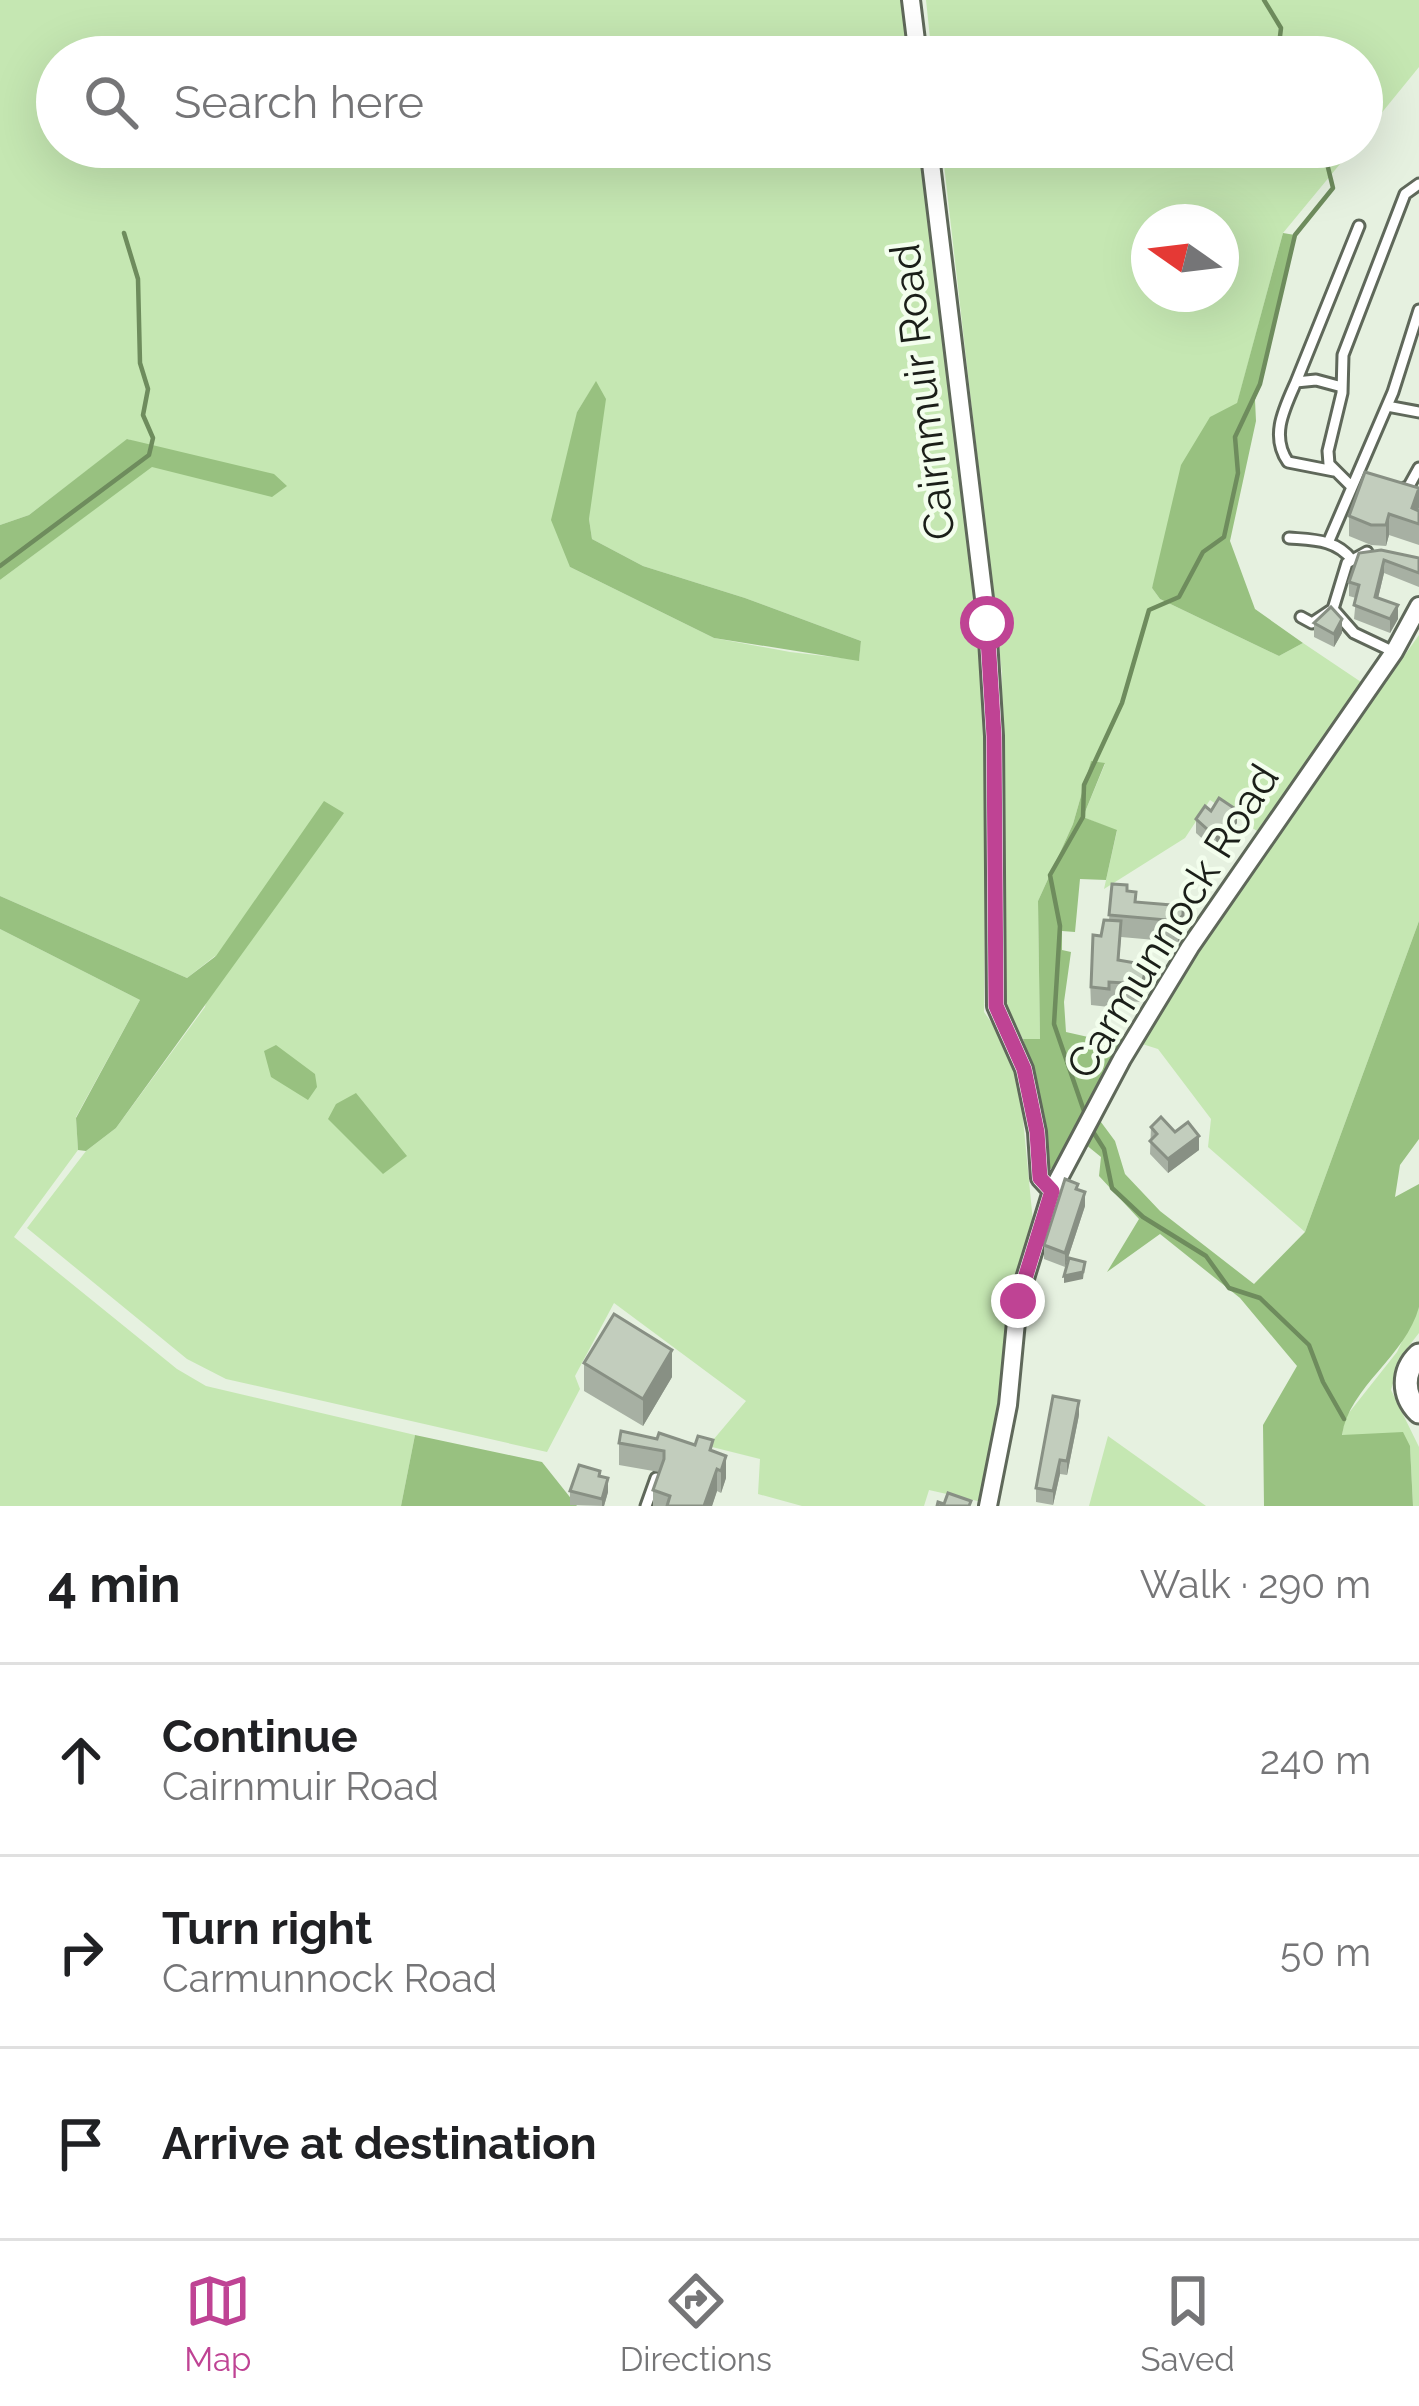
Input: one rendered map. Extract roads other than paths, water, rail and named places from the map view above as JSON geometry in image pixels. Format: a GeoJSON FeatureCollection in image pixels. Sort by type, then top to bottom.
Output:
{"type":"FeatureCollection","features":[{"type":"Feature","properties":{"kind":"street"},"geometry":{"type":"LineString","coordinates":[[911,0],[915,36]]}},
{"type":"Feature","properties":{"kind":"street","name":"Cairnmuir Road"},"geometry":{"type":"LineString","coordinates":[[932,168],[987,623],[994,736],[996,1006],[1024,1069],[1037,1132],[1040,1178],[1052,1191]]}},
{"type":"Feature","properties":{"kind":"street","name":"Carmunnock Road"},"geometry":{"type":"LineString","coordinates":[[988,1506],[1008,1405],[1018,1301],[1052,1191],[1122,1059],[1190,947],[1394,652],[1419,606]]}},
{"type":"Feature","properties":{"kind":"street"},"geometry":{"type":"LineString","coordinates":[[1419,1354],[1406,1376],[1406,1391],[1419,1412]]}},
{"type":"Feature","properties":{"kind":"lane"},"geometry":{"type":"LineString","coordinates":[[1334,471],[1329,464],[1329,438],[1342,387],[1343,355],[1405,194],[1419,184]]}},
{"type":"Feature","properties":{"kind":"lane"},"geometry":{"type":"LineString","coordinates":[[1359,226],[1282,416],[1279,449],[1297,466],[1334,471],[1354,483],[1370,485]]}},
{"type":"Feature","properties":{"kind":"lane"},"geometry":{"type":"LineString","coordinates":[[1328,543],[1387,406],[1419,310]]}},
{"type":"Feature","properties":{"kind":"lane"},"geometry":{"type":"LineString","coordinates":[[1296,382],[1316,380],[1342,387]]}},
{"type":"Feature","properties":{"kind":"lane"},"geometry":{"type":"LineString","coordinates":[[1387,406],[1419,412]]}},
{"type":"Feature","properties":{"kind":"lane"},"geometry":{"type":"LineString","coordinates":[[1387,490],[1409,486],[1419,468]]}},
{"type":"Feature","properties":{"kind":"lane"},"geometry":{"type":"LineString","coordinates":[[1289,538],[1328,543],[1352,560]]}},
{"type":"Feature","properties":{"kind":"lane"},"geometry":{"type":"LineString","coordinates":[[1301,617],[1312,622],[1334,609],[1340,578],[1352,560],[1368,552],[1378,555]]}},
{"type":"Feature","properties":{"kind":"lane"},"geometry":{"type":"LineString","coordinates":[[1334,609],[1354,634],[1394,652]]}},
{"type":"Feature","properties":{"kind":"lane"},"geometry":{"type":"LineString","coordinates":[[646,1506],[656,1478]]}},
{"type":"Feature","properties":{"kind":"waterway"},"geometry":{"type":"LineString","coordinates":[[1264,0],[1281,28],[1280,36]]}},
{"type":"Feature","properties":{"kind":"waterway"},"geometry":{"type":"LineString","coordinates":[[1085,1114],[1054,1024],[1060,926],[1050,875],[1083,817],[1084,785],[1122,703],[1149,610],[1179,597],[1203,552],[1224,537],[1238,473],[1235,437],[1260,384],[1295,235],[1333,188],[1328,168]]}},
{"type":"Feature","properties":{"kind":"waterway"},"geometry":{"type":"LineString","coordinates":[[0,566],[149,455],[153,438],[143,415],[148,389],[140,363],[138,279],[124,233]]}},
{"type":"Feature","properties":{"kind":"waterway"},"geometry":{"type":"LineString","coordinates":[[1092,1130],[1104,1149],[1112,1188],[1143,1217],[1206,1256],[1229,1288],[1260,1298],[1309,1345],[1344,1419]]}}]}
